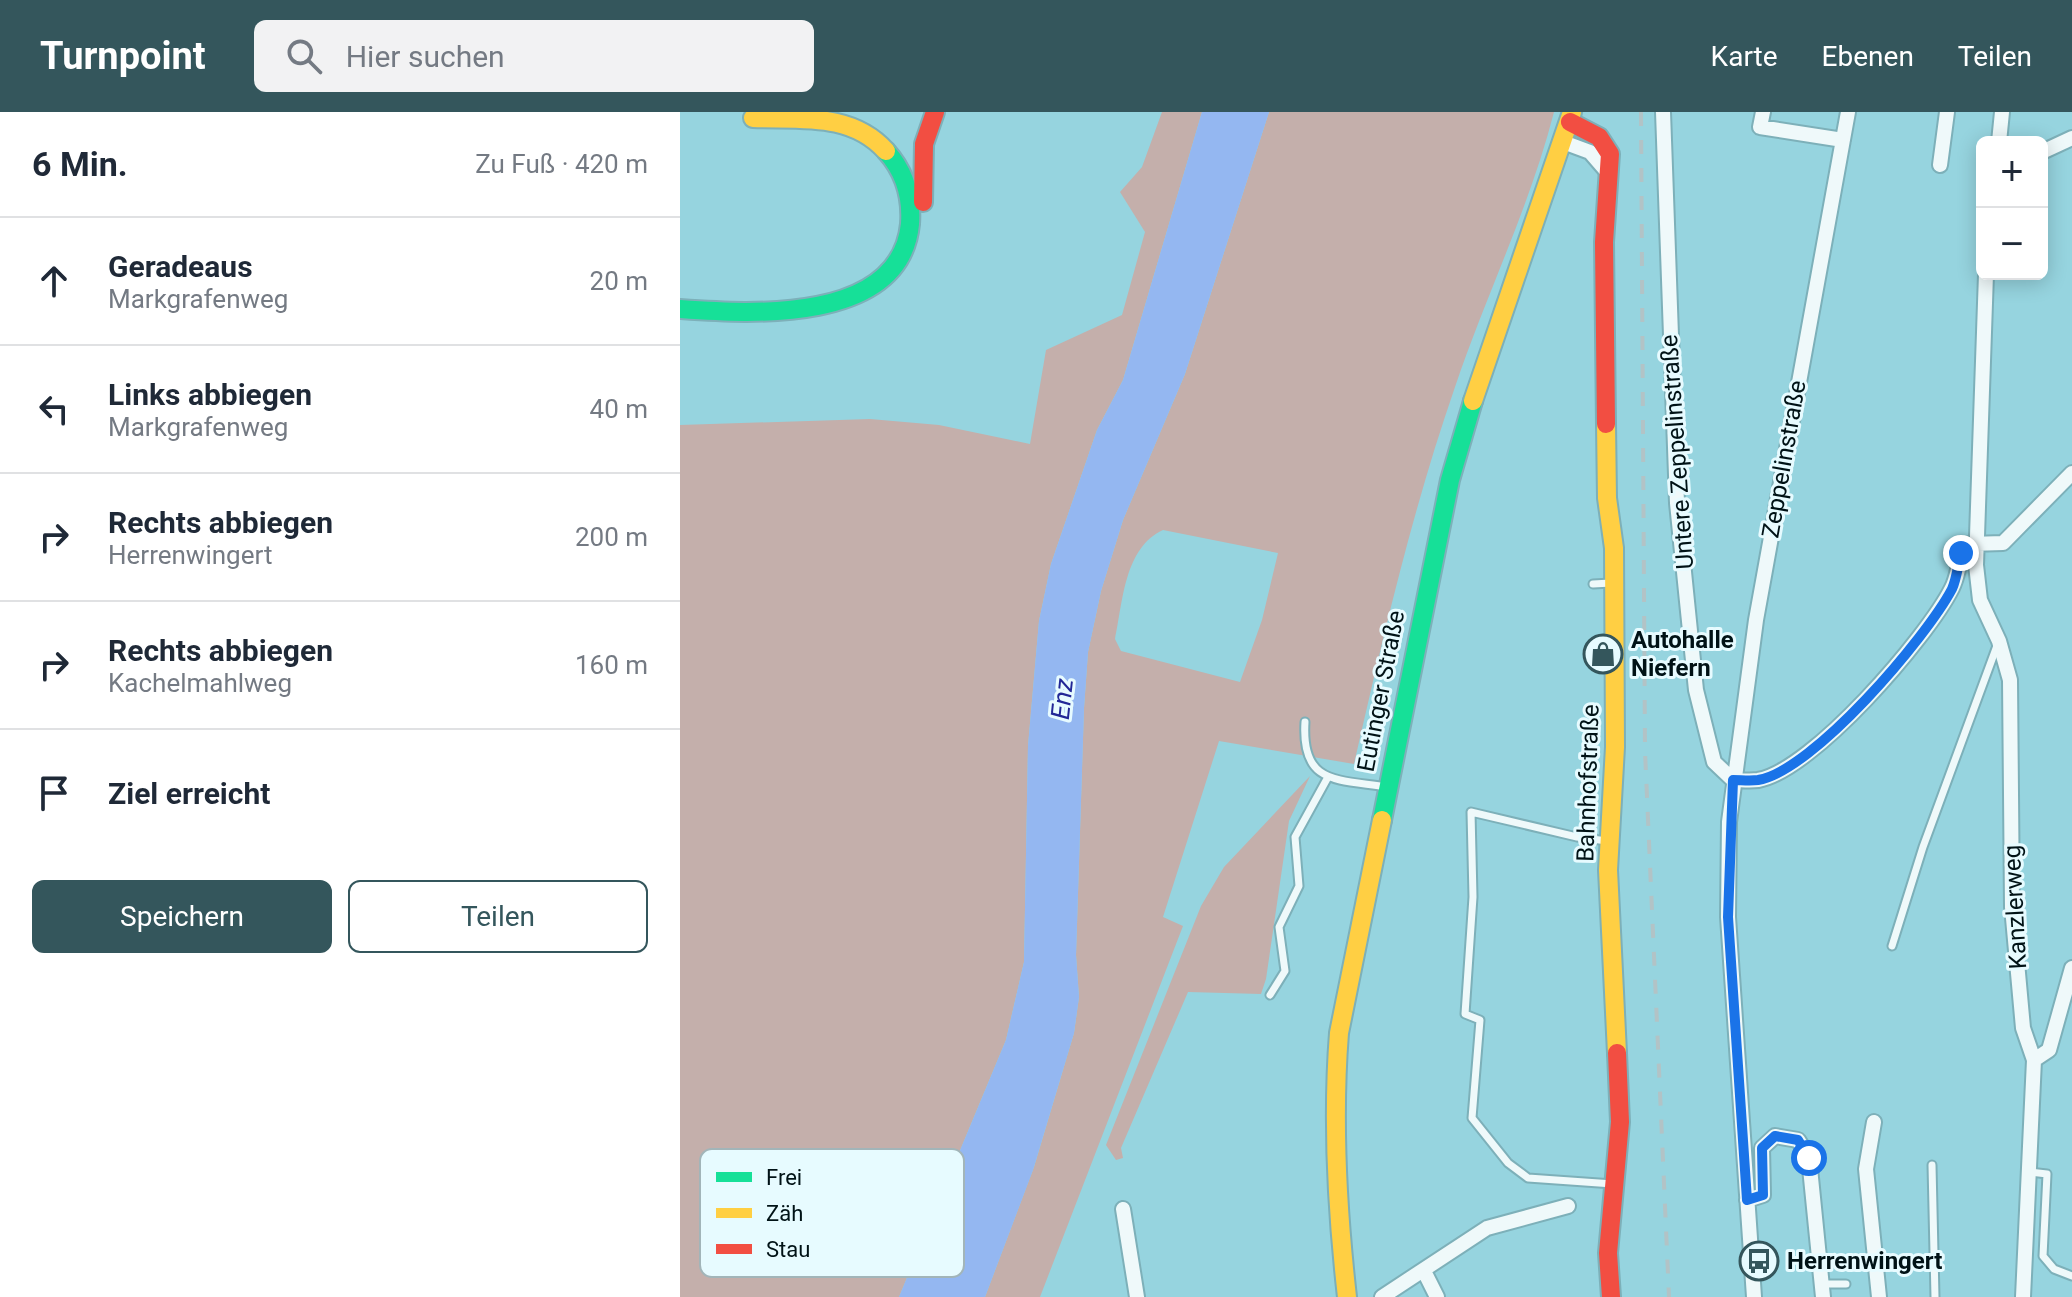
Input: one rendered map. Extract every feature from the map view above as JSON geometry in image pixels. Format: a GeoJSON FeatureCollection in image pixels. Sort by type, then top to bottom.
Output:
{"type":"FeatureCollection","features":[{"type":"Feature","properties":{"kind":"main road"},"geometry":{"type":"LineString","coordinates":[[680,321],[817,319],[864,305],[879,293],[898,277],[916,245],[922,220],[924,144],[935,112]]}},
{"type":"Feature","properties":{"kind":"main road","name":"Eutinger Straße"},"geometry":{"type":"LineString","coordinates":[[1347,1297],[1334,1196],[1334,1090],[1339,1033],[1450,480],[1489,349],[1571,117]]}},
{"type":"Feature","properties":{"kind":"main road","name":"Bahnhofstraße"},"geometry":{"type":"LineString","coordinates":[[1571,117],[1607,143],[1609,174],[1604,242],[1607,498],[1615,583],[1615,747],[1609,841],[1620,1122],[1607,1244],[1611,1297]]}},
{"type":"Feature","properties":{"kind":"main road"},"geometry":{"type":"LineString","coordinates":[[680,309],[790,309],[845,299],[878,281],[891,268],[906,238],[912,208],[907,178],[891,152],[873,137],[836,120],[753,118]]}},
{"type":"Feature","properties":{"kind":"street","name":"Untere Zeppelinstraße"},"geometry":{"type":"LineString","coordinates":[[1663,112],[1677,503],[1696,690],[1714,762],[1733,780]]}},
{"type":"Feature","properties":{"kind":"street"},"geometry":{"type":"LineString","coordinates":[[1763,112],[1760,127],[1843,140]]}},
{"type":"Feature","properties":{"kind":"street","name":"Zeppelinstraße"},"geometry":{"type":"LineString","coordinates":[[1733,780],[1783,462],[1848,112]]}},
{"type":"Feature","properties":{"kind":"street"},"geometry":{"type":"LineString","coordinates":[[1940,165],[1947,112]]}},
{"type":"Feature","properties":{"kind":"street"},"geometry":{"type":"LineString","coordinates":[[2000,136],[2002,112]]}},
{"type":"Feature","properties":{"kind":"street"},"geometry":{"type":"LineString","coordinates":[[2048,149],[2072,138]]}},
{"type":"Feature","properties":{"kind":"street"},"geometry":{"type":"LineString","coordinates":[[1563,142],[1590,152],[1601,160],[1609,174]]}},
{"type":"Feature","properties":{"kind":"street","name":"Kanzlerweg"},"geometry":{"type":"LineString","coordinates":[[1986,280],[1977,543],[1980,600],[1999,641],[2010,680],[2013,718],[2012,907],[2023,1028],[2034,1060],[2023,1297]]}},
{"type":"Feature","properties":{"kind":"street"},"geometry":{"type":"LineString","coordinates":[[1754,1297],[1728,917],[1733,780],[1760,780],[1830,735],[1915,642],[1953,587],[1961,553],[1970,544],[2003,543],[2072,473]]}},
{"type":"Feature","properties":{"kind":"street"},"geometry":{"type":"LineString","coordinates":[[2034,1060],[2049,1050],[2072,968]]}},
{"type":"Feature","properties":{"kind":"street"},"geometry":{"type":"LineString","coordinates":[[1874,1122],[1866,1169],[1879,1297]]}},
{"type":"Feature","properties":{"kind":"street"},"geometry":{"type":"LineString","coordinates":[[1747,1200],[1763,1195],[1762,1148],[1775,1136],[1798,1140],[1809,1158],[1823,1290]]}},
{"type":"Feature","properties":{"kind":"street"},"geometry":{"type":"LineString","coordinates":[[1382,1297],[1487,1228],[1568,1206]]}},
{"type":"Feature","properties":{"kind":"street"},"geometry":{"type":"LineString","coordinates":[[1123,1209],[1137,1297]]}},
{"type":"Feature","properties":{"kind":"street"},"geometry":{"type":"LineString","coordinates":[[1424,1271],[1437,1297]]}},
{"type":"Feature","properties":{"kind":"lane"},"geometry":{"type":"LineString","coordinates":[[1593,584],[1615,583]]}},
{"type":"Feature","properties":{"kind":"lane"},"geometry":{"type":"LineString","coordinates":[[1892,946],[1923,847],[1999,641]]}},
{"type":"Feature","properties":{"kind":"lane"},"geometry":{"type":"LineString","coordinates":[[1305,722],[1307,760],[1314,771],[1328,777],[1387,787]]}},
{"type":"Feature","properties":{"kind":"lane"},"geometry":{"type":"LineString","coordinates":[[1270,995],[1285,971],[1279,927],[1299,886],[1295,837],[1328,777]]}},
{"type":"Feature","properties":{"kind":"lane"},"geometry":{"type":"LineString","coordinates":[[1609,841],[1577,837],[1471,812],[1473,897],[1465,1014],[1480,1020],[1472,1118],[1508,1163],[1528,1178],[1615,1184]]}},
{"type":"Feature","properties":{"kind":"lane"},"geometry":{"type":"LineString","coordinates":[[1932,1165],[1935,1297]]}},
{"type":"Feature","properties":{"kind":"lane"},"geometry":{"type":"LineString","coordinates":[[2029,1172],[2047,1174],[2043,1256],[2054,1269],[2072,1276]]}},
{"type":"Feature","properties":{"kind":"lane"},"geometry":{"type":"LineString","coordinates":[[1823,1290],[1846,1284]]}},
{"type":"Feature","properties":{"kind":"shaded area"},"geometry":{"type":"Polygon","coordinates":[[[1162,112],[1202,112],[1123,380],[1097,430],[1051,564],[1039,621],[1028,746],[1024,962],[1006,1040],[961,1149],[700,1149],[700,1277],[907,1277],[899,1297],[680,1297],[680,425],[870,419],[939,425],[1030,444],[1046,350],[1122,315],[1145,232],[1120,192],[1142,167],[1162,112]]]}},
{"type":"Feature","properties":{"kind":"shaded area"},"geometry":{"type":"Polygon","coordinates":[[[1269,112],[1554,112],[1533,182],[1467,353],[1425,480],[1387,622],[1354,764],[1219,741],[1163,917],[1183,926],[1040,1297],[985,1297],[1034,1167],[1074,1033],[1079,997],[1076,955],[1084,708],[1088,652],[1101,591],[1123,520],[1185,374],[1269,112]],[[1163,530],[1150,538],[1140,549],[1127,577],[1115,639],[1121,651],[1240,682],[1262,620],[1278,553],[1163,530]]]}},
{"type":"Feature","properties":{"kind":"shaded area"},"geometry":{"type":"Polygon","coordinates":[[[1310,776],[1289,821],[1266,979],[1261,994],[1188,992],[1121,1148],[1123,1158],[1116,1160],[1106,1145],[1201,906],[1224,867],[1310,776]]]}},
{"type":"Feature","properties":{"kind":"water","name":"Enz"},"geometry":{"type":"Polygon","coordinates":[[[1202,112],[1269,112],[1185,374],[1123,520],[1101,591],[1088,652],[1084,708],[1076,955],[1079,997],[1074,1033],[1033,1170],[985,1297],[899,1297],[907,1277],[964,1277],[964,1149],[961,1149],[1006,1040],[1024,962],[1028,746],[1039,621],[1051,564],[1097,430],[1123,380],[1202,112]]]}},
{"type":"Feature","properties":{"kind":"railway"},"geometry":{"type":"LineString","coordinates":[[1641,112],[1645,751],[1669,1297]]}},
{"type":"Feature","properties":{"kind":"traffic: fast"},"geometry":{"type":"LineString","coordinates":[[680,309],[744,312],[818,306],[852,296],[880,280],[900,257],[910,224],[906,185],[886,151]]}},
{"type":"Feature","properties":{"kind":"traffic: fast"},"geometry":{"type":"LineString","coordinates":[[1382,820],[1450,480],[1473,401]]}},
{"type":"Feature","properties":{"kind":"traffic: slow"},"geometry":{"type":"LineString","coordinates":[[1473,401],[1572,112]]}},
{"type":"Feature","properties":{"kind":"traffic: slow"},"geometry":{"type":"LineString","coordinates":[[753,118],[807,119],[841,124],[872,138],[886,151]]}},
{"type":"Feature","properties":{"kind":"traffic: slow"},"geometry":{"type":"LineString","coordinates":[[1606,424],[1607,498],[1614,548],[1615,747],[1608,870],[1617,1053]]}},
{"type":"Feature","properties":{"kind":"traffic: slow"},"geometry":{"type":"LineString","coordinates":[[1347,1297],[1337,1165],[1339,1033],[1382,820]]}},
{"type":"Feature","properties":{"kind":"traffic: jam"},"geometry":{"type":"LineString","coordinates":[[923,202],[924,144],[935,112]]}},
{"type":"Feature","properties":{"kind":"traffic: jam"},"geometry":{"type":"LineString","coordinates":[[1570,122],[1599,137],[1610,154],[1604,242],[1606,424]]}},
{"type":"Feature","properties":{"kind":"traffic: jam"},"geometry":{"type":"LineString","coordinates":[[1611,1297],[1608,1253],[1620,1122],[1617,1053]]}},
{"type":"Feature","properties":{"kind":"place","name":"Autohalle Niefern"},"geometry":{"type":"Point","coordinates":[1603,654]}},
{"type":"Feature","properties":{"kind":"place","name":"Herrenwingert"},"geometry":{"type":"Point","coordinates":[1759,1261]}},
{"type":"Feature","properties":{"kind":"route"},"geometry":{"type":"LineString","coordinates":[[1809,1158],[1798,1140],[1775,1136],[1762,1148],[1763,1195],[1747,1200],[1728,917],[1729,822],[1733,780],[1760,780],[1794,761],[1830,735],[1861,705],[1915,642],[1953,587],[1961,553]]}}]}
